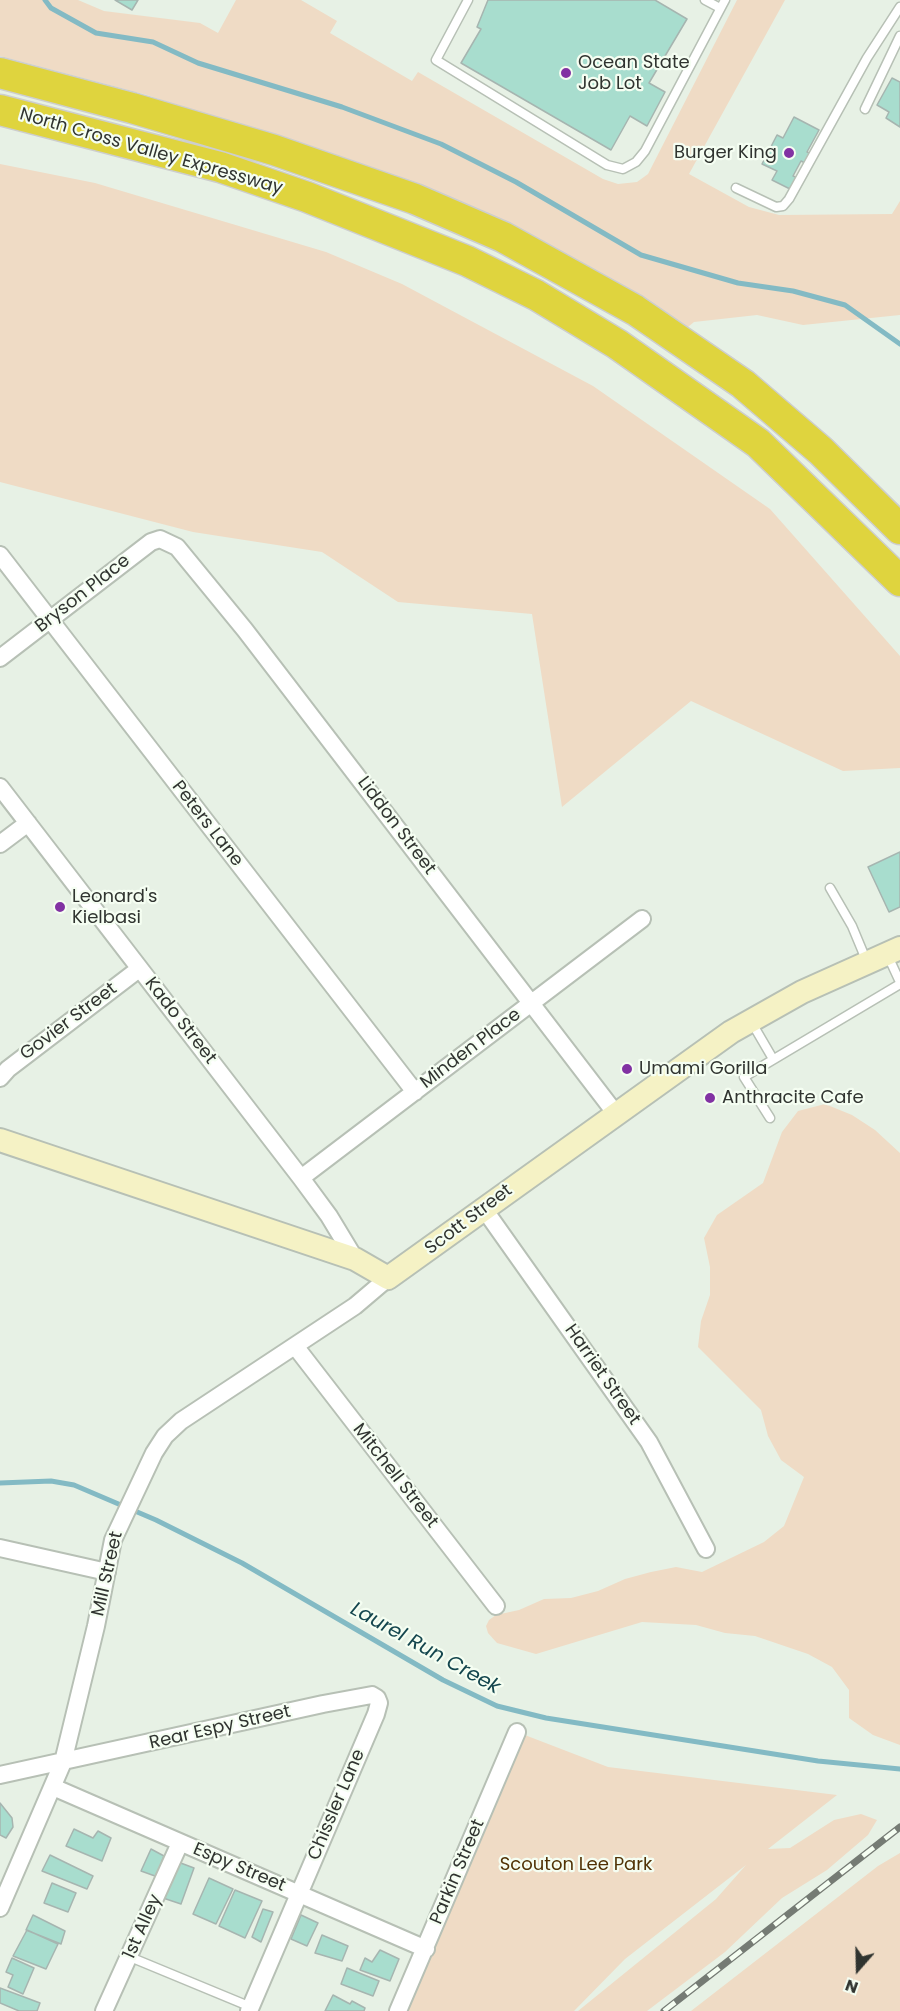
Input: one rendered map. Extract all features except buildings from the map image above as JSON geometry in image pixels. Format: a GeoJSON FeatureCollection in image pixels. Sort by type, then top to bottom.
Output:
{"type":"FeatureCollection","features":[{"type":"Feature","properties":{"kind":"highway","name":"North Cross Valley Expressway"},"geometry":{"type":"LineString","coordinates":[[0,73],[132,108],[274,150],[415,199],[503,237],[635,310],[743,384],[821,451],[900,529]]}},
{"type":"Feature","properties":{"kind":"highway","name":"North Cross Valley Expressway"},"geometry":{"type":"LineString","coordinates":[[0,110],[220,167],[307,196],[467,261],[536,295],[617,344],[758,443],[900,581]]}},
{"type":"Feature","properties":{"kind":"street","name":"Bryson Place"},"geometry":{"type":"LineString","coordinates":[[0,658],[151,542],[160,539],[170,543]]}},
{"type":"Feature","properties":{"kind":"street","name":"Liddon Street"},"geometry":{"type":"LineString","coordinates":[[170,543],[183,553],[245,630],[616,1114]]}},
{"type":"Feature","properties":{"kind":"street","name":"Peters Lane"},"geometry":{"type":"LineString","coordinates":[[0,555],[415,1092]]}},
{"type":"Feature","properties":{"kind":"street","name":"Kado Street"},"geometry":{"type":"LineString","coordinates":[[0,787],[301,1178],[329,1216],[355,1259]]}},
{"type":"Feature","properties":{"kind":"street"},"geometry":{"type":"LineString","coordinates":[[0,844],[28,823]]}},
{"type":"Feature","properties":{"kind":"street","name":"Minden Place"},"geometry":{"type":"LineString","coordinates":[[301,1178],[642,919]]}},
{"type":"Feature","properties":{"kind":"street","name":"Scott Street"},"geometry":{"type":"LineString","coordinates":[[388,1278],[750,1020],[802,992],[884,954]]}},
{"type":"Feature","properties":{"kind":"street","name":"Govier Street"},"geometry":{"type":"LineString","coordinates":[[0,1078],[8,1069],[139,969]]}},
{"type":"Feature","properties":{"kind":"street"},"geometry":{"type":"LineString","coordinates":[[0,1140],[355,1259],[388,1278]]}},
{"type":"Feature","properties":{"kind":"street","name":"Harriet Street"},"geometry":{"type":"LineString","coordinates":[[484,1209],[649,1442],[706,1549]]}},
{"type":"Feature","properties":{"kind":"street","name":"Mill Street"},"geometry":{"type":"LineString","coordinates":[[0,1908],[63,1762],[106,1572],[120,1522],[165,1436],[181,1421],[355,1306],[388,1278]]}},
{"type":"Feature","properties":{"kind":"street","name":"Mitchell Street"},"geometry":{"type":"LineString","coordinates":[[295,1346],[496,1606]]}},
{"type":"Feature","properties":{"kind":"street"},"geometry":{"type":"LineString","coordinates":[[0,1548],[106,1572]]}},
{"type":"Feature","properties":{"kind":"street","name":"Rear Espy Street"},"geometry":{"type":"LineString","coordinates":[[0,1775],[323,1704],[372,1695],[377,1698]]}},
{"type":"Feature","properties":{"kind":"street","name":"Chissler Lane"},"geometry":{"type":"LineString","coordinates":[[250,2009],[376,1714],[379,1703],[377,1698]]}},
{"type":"Feature","properties":{"kind":"street","name":"Parkin Street"},"geometry":{"type":"LineString","coordinates":[[398,2011],[517,1732]]}},
{"type":"Feature","properties":{"kind":"street","name":"Espy Street"},"geometry":{"type":"LineString","coordinates":[[53,1787],[426,1949]]}},
{"type":"Feature","properties":{"kind":"street","name":"1st Alley"},"geometry":{"type":"LineString","coordinates":[[104,2011],[180,1843]]}},
{"type":"Feature","properties":{"kind":"lane"},"geometry":{"type":"LineString","coordinates":[[468,0],[436,60],[607,165],[623,169],[636,162],[645,151],[722,4],[705,0]]}},
{"type":"Feature","properties":{"kind":"lane"},"geometry":{"type":"LineString","coordinates":[[736,188],[766,204],[776,207],[783,206],[867,57],[900,7]]}},
{"type":"Feature","properties":{"kind":"lane"},"geometry":{"type":"LineString","coordinates":[[865,109],[899,38]]}},
{"type":"Feature","properties":{"kind":"lane"},"geometry":{"type":"LineString","coordinates":[[770,1118],[744,1077],[900,983],[884,954],[852,926],[830,888]]}},
{"type":"Feature","properties":{"kind":"lane"},"geometry":{"type":"LineString","coordinates":[[750,1020],[773,1059]]}},
{"type":"Feature","properties":{"kind":"lane"},"geometry":{"type":"LineString","coordinates":[[130,1957],[250,2009]]}},
{"type":"Feature","properties":{"kind":"green space"},"geometry":{"type":"Polygon","coordinates":[[[0,0],[78,0],[104,11],[200,23],[218,33],[236,0],[301,0],[337,21],[330,33],[412,81],[418,72],[603,179],[618,184],[637,182],[648,174],[737,0],[785,0],[689,174],[749,207],[779,215],[892,214],[900,201],[900,315],[803,325],[757,315],[694,322],[688,327],[595,274],[293,144],[147,95],[0,56],[0,0]]]}},
{"type":"Feature","properties":{"kind":"green space"},"geometry":{"type":"Polygon","coordinates":[[[0,164],[95,183],[326,252],[402,284],[593,386],[770,509],[900,656],[900,768],[843,771],[691,701],[562,807],[532,614],[398,602],[322,552],[193,532],[0,482],[0,164]]]}},
{"type":"Feature","properties":{"kind":"green space"},"geometry":{"type":"Polygon","coordinates":[[[825,1104],[852,1115],[875,1130],[900,1153],[900,1745],[873,1735],[849,1718],[849,1690],[832,1667],[808,1654],[755,1636],[725,1633],[696,1625],[642,1622],[536,1654],[497,1643],[488,1633],[486,1626],[489,1620],[496,1615],[519,1610],[544,1599],[571,1598],[651,1572],[676,1567],[702,1572],[764,1542],[784,1526],[804,1477],[781,1460],[768,1436],[761,1410],[698,1347],[701,1321],[710,1295],[710,1267],[704,1238],[717,1215],[763,1183],[782,1132],[798,1111],[825,1104]]]}},
{"type":"Feature","properties":{"kind":"green space","name":"Scouton Lee Park"},"geometry":{"type":"Polygon","coordinates":[[[517,1732],[608,1767],[837,1795],[768,1849],[790,1848],[834,1820],[861,1814],[877,1820],[868,1835],[827,1870],[782,1898],[725,1952],[647,2011],[578,2011],[716,1899],[746,1865],[625,1959],[574,2011],[404,2011],[517,1732]]]}},
{"type":"Feature","properties":{"kind":"green space"},"geometry":{"type":"Polygon","coordinates":[[[900,1853],[900,2011],[691,2011],[878,1866],[900,1853]]]}},
{"type":"Feature","properties":{"kind":"waterway"},"geometry":{"type":"LineString","coordinates":[[45,0],[51,8],[96,33],[153,42],[198,63],[342,107],[441,144],[516,182],[641,255],[738,283],[793,291],[845,305],[900,344]]}},
{"type":"Feature","properties":{"kind":"waterway","name":"Laurel Run Creek"},"geometry":{"type":"LineString","coordinates":[[0,1483],[51,1481],[74,1485],[156,1520],[242,1563],[443,1680],[497,1706],[546,1718],[818,1761],[900,1769]]}},
{"type":"Feature","properties":{"kind":"railway"},"geometry":{"type":"LineString","coordinates":[[664,2011],[900,1827]]}},
{"type":"Feature","properties":{"kind":"place","name":"Ocean State Job Lot"},"geometry":{"type":"Point","coordinates":[566,73]}},
{"type":"Feature","properties":{"kind":"place","name":"Burger King"},"geometry":{"type":"Point","coordinates":[789,153]}},
{"type":"Feature","properties":{"kind":"place","name":"Leonard's Kielbasi"},"geometry":{"type":"Point","coordinates":[60,907]}},
{"type":"Feature","properties":{"kind":"place","name":"Umami Gorilla"},"geometry":{"type":"Point","coordinates":[627,1069]}},
{"type":"Feature","properties":{"kind":"place","name":"Anthracite Cafe"},"geometry":{"type":"Point","coordinates":[710,1098]}}]}
